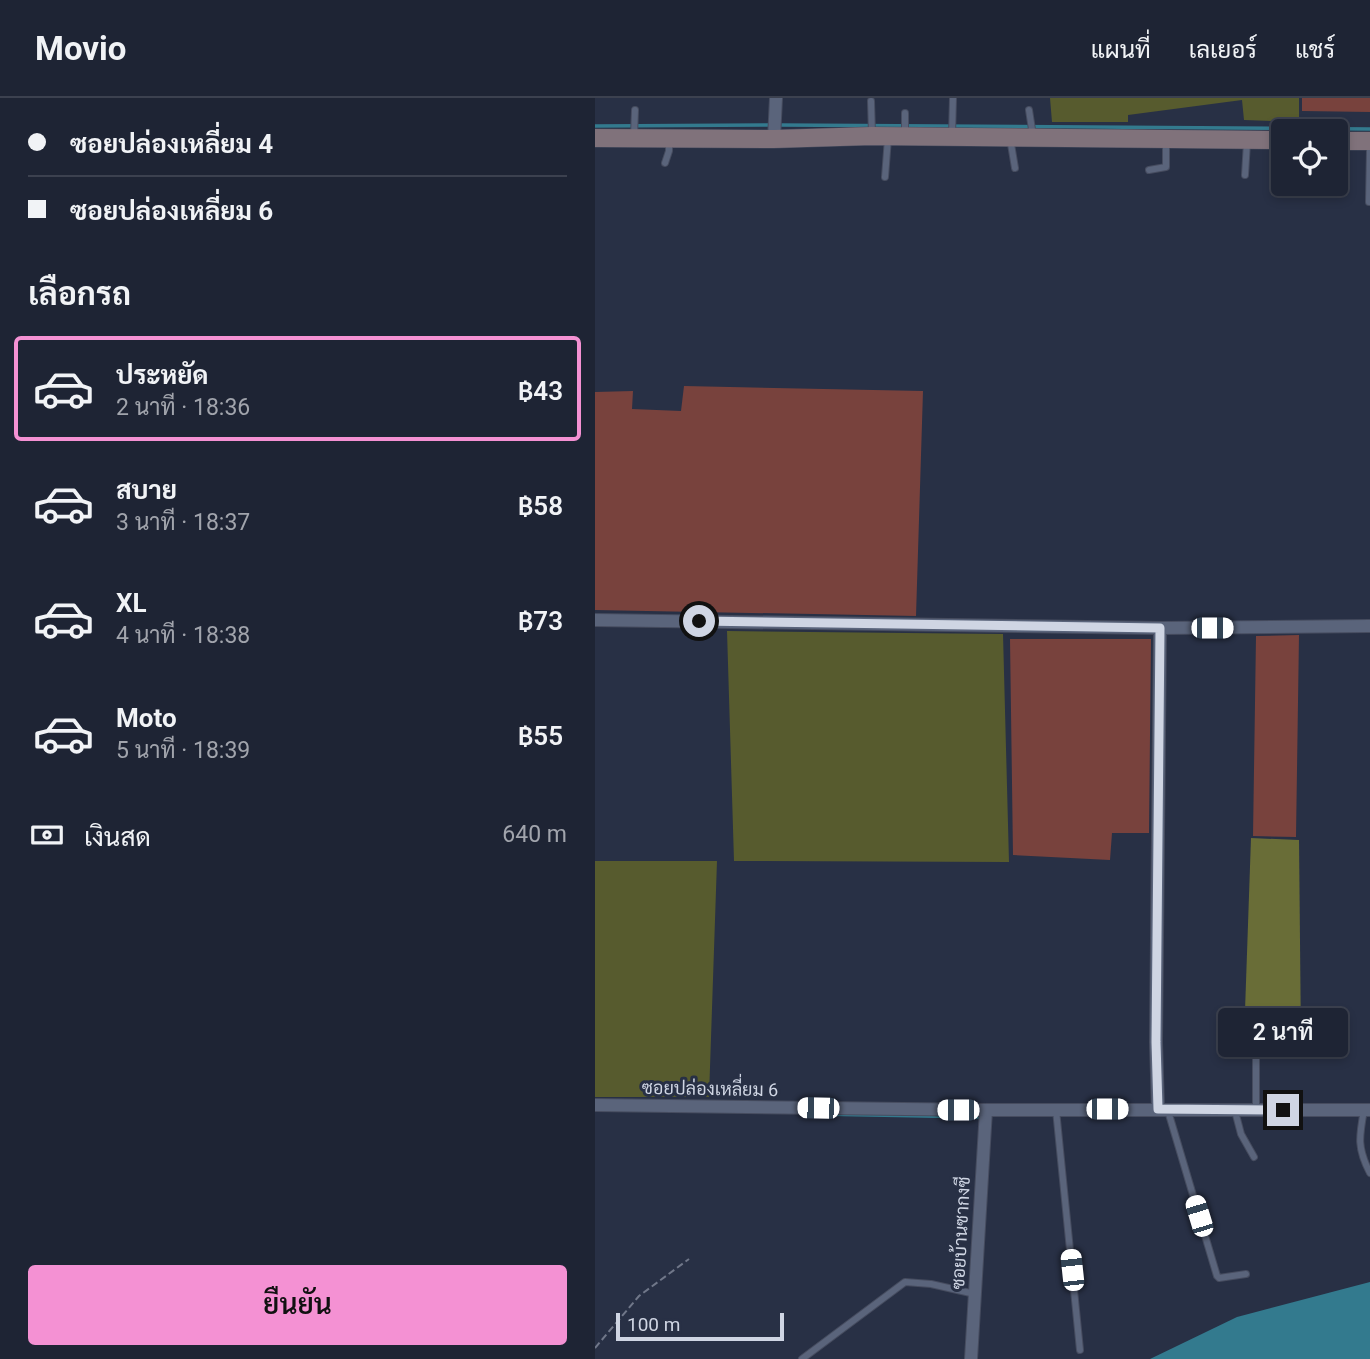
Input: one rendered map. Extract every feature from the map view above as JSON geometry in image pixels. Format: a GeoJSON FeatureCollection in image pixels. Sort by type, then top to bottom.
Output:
{"type":"FeatureCollection","features":[{"type":"Feature","properties":{"kind":"street"},"geometry":{"type":"LineString","coordinates":[[775,129],[776,98]]}},
{"type":"Feature","properties":{"kind":"street"},"geometry":{"type":"LineString","coordinates":[[595,138],[669,138],[775,129],[952,130],[1009,138],[1032,131],[1166,152],[1247,148],[1271,143]]}},
{"type":"Feature","properties":{"kind":"street"},"geometry":{"type":"LineString","coordinates":[[1348,141],[1370,141]]}},
{"type":"Feature","properties":{"kind":"street"},"geometry":{"type":"LineString","coordinates":[[595,620],[1160,628],[1370,626]]}},
{"type":"Feature","properties":{"kind":"street"},"geometry":{"type":"LineString","coordinates":[[1160,628],[1156,1042],[1163,1109]]}},
{"type":"Feature","properties":{"kind":"street","name":"ซอยปล่องเหลี่ยม 6"},"geometry":{"type":"LineString","coordinates":[[595,1105],[986,1110],[1367,1110]]}},
{"type":"Feature","properties":{"kind":"street","name":"ซอยบ้านซากงซี"},"geometry":{"type":"LineString","coordinates":[[971,1359],[986,1110]]}},
{"type":"Feature","properties":{"kind":"lane"},"geometry":{"type":"LineString","coordinates":[[952,130],[953,98]]}},
{"type":"Feature","properties":{"kind":"lane"},"geometry":{"type":"LineString","coordinates":[[871,101],[888,130],[885,177]]}},
{"type":"Feature","properties":{"kind":"lane"},"geometry":{"type":"LineString","coordinates":[[634,138],[635,110]]}},
{"type":"Feature","properties":{"kind":"lane"},"geometry":{"type":"LineString","coordinates":[[1030,110],[1032,131]]}},
{"type":"Feature","properties":{"kind":"lane"},"geometry":{"type":"LineString","coordinates":[[888,130],[905,113]]}},
{"type":"Feature","properties":{"kind":"lane"},"geometry":{"type":"LineString","coordinates":[[665,163],[669,138]]}},
{"type":"Feature","properties":{"kind":"lane"},"geometry":{"type":"LineString","coordinates":[[1009,138],[1015,167]]}},
{"type":"Feature","properties":{"kind":"lane"},"geometry":{"type":"LineString","coordinates":[[1245,175],[1247,148]]}},
{"type":"Feature","properties":{"kind":"lane"},"geometry":{"type":"LineString","coordinates":[[1369,202],[1370,149]]}},
{"type":"Feature","properties":{"kind":"lane"},"geometry":{"type":"LineString","coordinates":[[1149,170],[1166,167],[1166,152]]}},
{"type":"Feature","properties":{"kind":"lane"},"geometry":{"type":"LineString","coordinates":[[1256,1043],[1256,1110]]}},
{"type":"Feature","properties":{"kind":"lane"},"geometry":{"type":"LineString","coordinates":[[1163,1109],[1217,1276],[1219,1278],[1246,1274]]}},
{"type":"Feature","properties":{"kind":"lane"},"geometry":{"type":"LineString","coordinates":[[1234,1109],[1243,1138],[1254,1157]]}},
{"type":"Feature","properties":{"kind":"lane"},"geometry":{"type":"LineString","coordinates":[[1056,1110],[1080,1350]]}},
{"type":"Feature","properties":{"kind":"lane"},"geometry":{"type":"LineString","coordinates":[[1367,1110],[1359,1143],[1361,1155],[1370,1173]]}},
{"type":"Feature","properties":{"kind":"lane"},"geometry":{"type":"LineString","coordinates":[[802,1359],[905,1282],[931,1284],[975,1294]]}},
{"type":"Feature","properties":{"kind":"path"},"geometry":{"type":"LineString","coordinates":[[595,1348],[639,1296],[689,1259]]}},
{"type":"Feature","properties":{"kind":"green space"},"geometry":{"type":"Polygon","coordinates":[[[1050,98],[1299,98],[1299,119],[1244,120],[1242,100],[1128,115],[1128,122],[1052,122],[1050,98]]]}},
{"type":"Feature","properties":{"kind":"green space"},"geometry":{"type":"Polygon","coordinates":[[[727,631],[1003,634],[1009,862],[734,861],[727,631]]]}},
{"type":"Feature","properties":{"kind":"green space"},"geometry":{"type":"Polygon","coordinates":[[[1251,838],[1299,840],[1301,1042],[1244,1040],[1251,838]]]}},
{"type":"Feature","properties":{"kind":"green space"},"geometry":{"type":"Polygon","coordinates":[[[595,861],[717,861],[709,1097],[595,1097],[595,861]]]}},
{"type":"Feature","properties":{"kind":"water"},"geometry":{"type":"Polygon","coordinates":[[[1370,1282],[1370,1359],[1150,1359],[1237,1317],[1370,1282]]]}},
{"type":"Feature","properties":{"kind":"building"},"geometry":{"type":"Polygon","coordinates":[[[1302,98],[1370,98],[1370,112],[1302,111],[1302,98]]]}},
{"type":"Feature","properties":{"kind":"building"},"geometry":{"type":"Polygon","coordinates":[[[684,386],[923,391],[916,616],[595,610],[595,392],[633,391],[632,409],[681,411],[684,386]]]}},
{"type":"Feature","properties":{"kind":"building"},"geometry":{"type":"Polygon","coordinates":[[[1299,635],[1296,837],[1253,836],[1256,636],[1299,635]]]}},
{"type":"Feature","properties":{"kind":"building"},"geometry":{"type":"Polygon","coordinates":[[[1010,639],[1151,639],[1149,833],[1112,833],[1110,860],[1013,855],[1010,639]]]}},
{"type":"Feature","properties":{"kind":"waterway"},"geometry":{"type":"LineString","coordinates":[[595,126],[771,125]]}},
{"type":"Feature","properties":{"kind":"waterway"},"geometry":{"type":"LineString","coordinates":[[779,125],[1370,129]]}},
{"type":"Feature","properties":{"kind":"waterway"},"geometry":{"type":"LineString","coordinates":[[816,1114],[979,1117]]}},
{"type":"Feature","properties":{"kind":"route"},"geometry":{"type":"LineString","coordinates":[[699,621],[1160,628],[1156,1042],[1158,1109],[1283,1110]]}}]}
